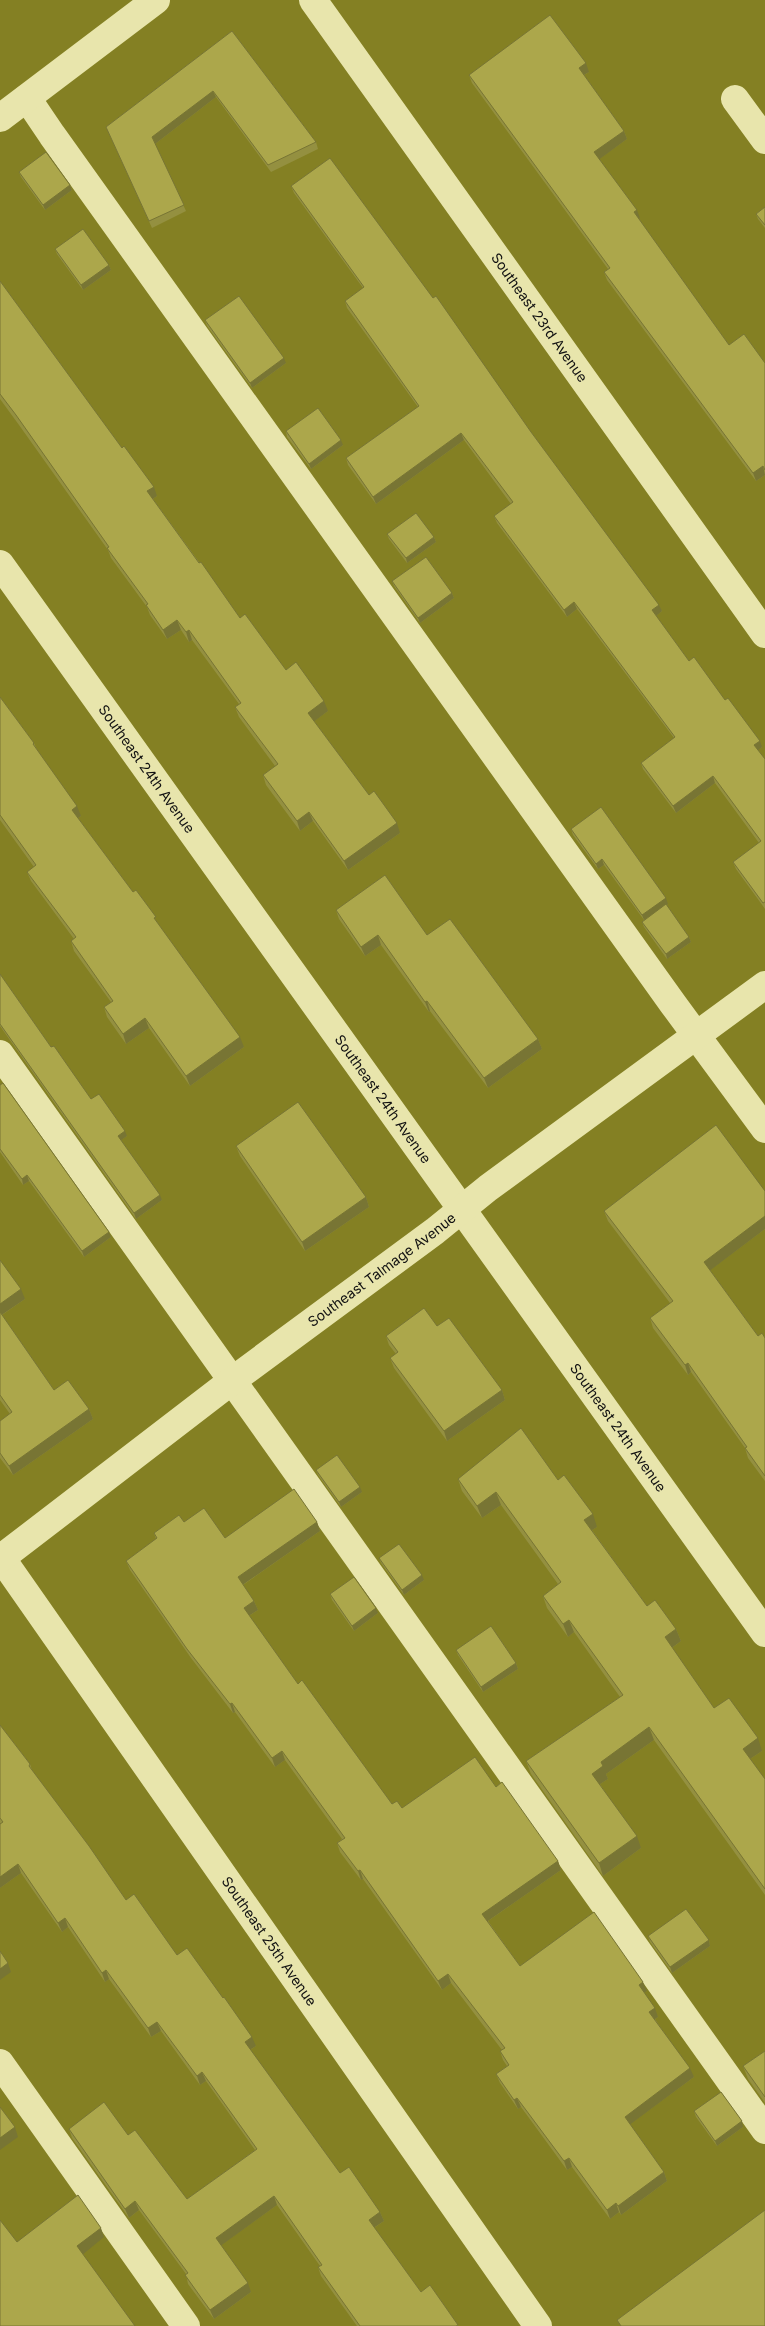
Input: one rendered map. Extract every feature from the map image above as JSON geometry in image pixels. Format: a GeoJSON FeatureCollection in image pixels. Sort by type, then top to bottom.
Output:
{"type":"FeatureCollection","features":[{"type":"Feature","properties":{"kind":"street"},"geometry":{"type":"LineString","coordinates":[[0,118],[156,0]]}},
{"type":"Feature","properties":{"kind":"street","name":"Southeast 23rd Avenue"},"geometry":{"type":"LineString","coordinates":[[313,0],[765,634]]}},
{"type":"Feature","properties":{"kind":"street"},"geometry":{"type":"LineString","coordinates":[[27,98],[632,947],[697,1033],[765,1129]]}},
{"type":"Feature","properties":{"kind":"street"},"geometry":{"type":"LineString","coordinates":[[735,99],[765,140]]}},
{"type":"Feature","properties":{"kind":"street","name":"Southeast 24th Avenue"},"geometry":{"type":"LineString","coordinates":[[0,564],[765,1633]]}},
{"type":"Feature","properties":{"kind":"street","name":"Southeast Talmage Avenue"},"geometry":{"type":"LineString","coordinates":[[0,1558],[233,1380],[765,984]]}},
{"type":"Feature","properties":{"kind":"street"},"geometry":{"type":"LineString","coordinates":[[0,1054],[765,2130]]}},
{"type":"Feature","properties":{"kind":"street","name":"Southeast 25th Avenue"},"geometry":{"type":"LineString","coordinates":[[0,1558],[538,2326]]}},
{"type":"Feature","properties":{"kind":"street"},"geometry":{"type":"LineString","coordinates":[[0,2064],[186,2326]]}},
{"type":"Feature","properties":{"kind":"building"},"geometry":{"type":"Polygon","coordinates":[[[550,15],[586,63],[579,68],[624,131],[594,152],[637,210],[634,212],[729,345],[744,334],[765,363],[765,470],[763,466],[753,473],[604,272],[610,268],[469,75],[550,15]]]}},
{"type":"Feature","properties":{"kind":"building"},"geometry":{"type":"Polygon","coordinates":[[[232,31],[316,142],[268,165],[213,91],[152,137],[184,205],[149,221],[106,127],[232,31]]]}},
{"type":"Feature","properties":{"kind":"building"},"geometry":{"type":"Polygon","coordinates":[[[46,152],[70,185],[43,205],[19,172],[46,152]]]}},
{"type":"Feature","properties":{"kind":"building"},"geometry":{"type":"Polygon","coordinates":[[[330,158],[433,298],[436,296],[531,432],[659,605],[652,610],[689,661],[694,657],[725,700],[728,698],[760,741],[754,745],[765,759],[765,902],[763,903],[733,862],[761,841],[713,776],[673,806],[641,763],[675,737],[574,602],[564,610],[494,516],[513,502],[461,433],[373,497],[346,458],[419,406],[345,301],[364,287],[291,186],[330,158]]]}},
{"type":"Feature","properties":{"kind":"building"},"geometry":{"type":"Polygon","coordinates":[[[765,207],[765,225],[756,214],[765,207]]]}},
{"type":"Feature","properties":{"kind":"building"},"geometry":{"type":"Polygon","coordinates":[[[83,229],[109,265],[81,285],[55,249],[83,229]]]}},
{"type":"Feature","properties":{"kind":"building"},"geometry":{"type":"Polygon","coordinates":[[[0,281],[122,448],[124,446],[154,487],[147,491],[199,563],[201,562],[240,618],[245,614],[286,670],[296,662],[324,701],[308,713],[369,795],[374,791],[397,823],[344,861],[309,812],[297,821],[263,775],[278,764],[235,707],[241,703],[189,630],[186,632],[177,620],[163,630],[146,605],[148,604],[107,548],[109,547],[0,394],[0,281]]]}},
{"type":"Feature","properties":{"kind":"building"},"geometry":{"type":"Polygon","coordinates":[[[239,296],[284,358],[250,383],[205,320],[239,296]]]}},
{"type":"Feature","properties":{"kind":"building"},"geometry":{"type":"Polygon","coordinates":[[[318,408],[341,440],[309,464],[286,431],[318,408]]]}},
{"type":"Feature","properties":{"kind":"building"},"geometry":{"type":"Polygon","coordinates":[[[416,513],[434,537],[406,558],[387,534],[416,513]]]}},
{"type":"Feature","properties":{"kind":"building"},"geometry":{"type":"Polygon","coordinates":[[[426,557],[452,593],[418,618],[392,581],[426,557]]]}},
{"type":"Feature","properties":{"kind":"building"},"geometry":{"type":"Polygon","coordinates":[[[0,697],[77,806],[72,810],[133,892],[136,890],[156,917],[154,918],[240,1037],[186,1076],[145,1018],[123,1034],[104,1007],[113,1001],[71,941],[76,937],[27,872],[36,865],[0,815],[0,697]]]}},
{"type":"Feature","properties":{"kind":"building"},"geometry":{"type":"Polygon","coordinates":[[[601,807],[666,898],[642,915],[602,859],[596,864],[571,829],[601,807]]]}},
{"type":"Feature","properties":{"kind":"building"},"geometry":{"type":"Polygon","coordinates":[[[385,875],[427,935],[450,919],[538,1039],[484,1078],[427,1001],[425,1002],[378,935],[361,947],[336,910],[385,875]]]}},
{"type":"Feature","properties":{"kind":"building"},"geometry":{"type":"Polygon","coordinates":[[[666,904],[689,937],[666,954],[642,922],[666,904]]]}},
{"type":"Feature","properties":{"kind":"building"},"geometry":{"type":"Polygon","coordinates":[[[0,974],[51,1047],[54,1046],[91,1099],[99,1094],[125,1131],[118,1136],[160,1195],[134,1213],[0,1024],[0,974]]]}},
{"type":"Feature","properties":{"kind":"building"},"geometry":{"type":"Polygon","coordinates":[[[3,1083],[109,1232],[82,1251],[27,1175],[22,1179],[0,1149],[0,1085],[3,1083]]]}},
{"type":"Feature","properties":{"kind":"building"},"geometry":{"type":"Polygon","coordinates":[[[298,1102],[366,1197],[302,1242],[236,1146],[298,1102]]]}},
{"type":"Feature","properties":{"kind":"building"},"geometry":{"type":"Polygon","coordinates":[[[716,1125],[765,1191],[765,1216],[704,1262],[758,1336],[762,1333],[765,1338],[765,1476],[688,1363],[685,1365],[650,1318],[673,1301],[604,1211],[716,1125]]]}},
{"type":"Feature","properties":{"kind":"building"},"geometry":{"type":"Polygon","coordinates":[[[0,1260],[21,1289],[0,1304],[0,1260]]]}},
{"type":"Feature","properties":{"kind":"building"},"geometry":{"type":"Polygon","coordinates":[[[424,1308],[437,1326],[449,1318],[502,1390],[444,1431],[390,1358],[398,1352],[386,1336],[424,1308]]]}},
{"type":"Feature","properties":{"kind":"building"},"geometry":{"type":"Polygon","coordinates":[[[0,1312],[54,1390],[68,1380],[89,1409],[9,1466],[0,1453],[0,1421],[12,1412],[0,1395],[0,1312]]]}},
{"type":"Feature","properties":{"kind":"building"},"geometry":{"type":"Polygon","coordinates":[[[521,1428],[558,1480],[564,1475],[593,1514],[584,1520],[647,1606],[655,1600],[676,1629],[665,1637],[714,1708],[729,1698],[758,1738],[743,1749],[765,1779],[765,1889],[649,1727],[601,1762],[603,1766],[592,1774],[637,1836],[599,1863],[526,1761],[623,1695],[569,1620],[563,1624],[543,1596],[561,1582],[496,1492],[477,1506],[458,1479],[521,1428]]]}},
{"type":"Feature","properties":{"kind":"building"},"geometry":{"type":"Polygon","coordinates":[[[337,1455],[360,1487],[339,1502],[316,1470],[337,1455]]]}},
{"type":"Feature","properties":{"kind":"building"},"geometry":{"type":"Polygon","coordinates":[[[294,1489],[317,1522],[238,1577],[254,1601],[244,1608],[298,1684],[302,1680],[392,1804],[397,1801],[402,1808],[475,1757],[496,1787],[502,1782],[558,1861],[482,1914],[520,1966],[594,1912],[643,1982],[639,1985],[655,2008],[649,2012],[690,2068],[625,2117],[664,2172],[618,2206],[616,2203],[607,2210],[569,2158],[564,2161],[517,2098],[514,2100],[496,2074],[509,2065],[500,2051],[505,2048],[448,1974],[438,1981],[360,1870],[358,1871],[337,1843],[345,1838],[282,1751],[272,1758],[232,1703],[230,1704],[187,1649],[126,1561],[157,1538],[154,1533],[179,1515],[184,1522],[204,1508],[225,1538],[294,1489]]]}},
{"type":"Feature","properties":{"kind":"building"},"geometry":{"type":"Polygon","coordinates":[[[399,1544],[422,1575],[402,1590],[379,1558],[399,1544]]]}},
{"type":"Feature","properties":{"kind":"building"},"geometry":{"type":"Polygon","coordinates":[[[354,1577],[376,1608],[352,1626],[330,1594],[354,1577]]]}},
{"type":"Feature","properties":{"kind":"building"},"geometry":{"type":"Polygon","coordinates":[[[491,1626],[516,1663],[481,1687],[456,1650],[491,1626]]]}},
{"type":"Feature","properties":{"kind":"building"},"geometry":{"type":"Polygon","coordinates":[[[0,1725],[30,1764],[29,1766],[89,1846],[126,1900],[134,1894],[177,1955],[187,1948],[252,2037],[245,2042],[340,2173],[349,2167],[380,2212],[369,2220],[421,2292],[430,2285],[458,2325],[360,2326],[318,2267],[322,2265],[274,2196],[216,2238],[248,2283],[210,2310],[185,2275],[188,2273],[135,2201],[125,2209],[69,2129],[104,2102],[128,2135],[135,2130],[187,2199],[257,2149],[202,2072],[197,2076],[157,2022],[148,2028],[106,1970],[102,1973],[65,1918],[58,1923],[18,1864],[0,1877],[0,1824],[3,1822],[0,1818],[0,1725]]]}},
{"type":"Feature","properties":{"kind":"building"},"geometry":{"type":"Polygon","coordinates":[[[686,1909],[709,1940],[670,1967],[648,1936],[686,1909]]]}},
{"type":"Feature","properties":{"kind":"building"},"geometry":{"type":"Polygon","coordinates":[[[0,1951],[8,1963],[0,1969],[0,1951]]]}},
{"type":"Feature","properties":{"kind":"building"},"geometry":{"type":"Polygon","coordinates":[[[765,2051],[765,2097],[743,2066],[765,2051]]]}},
{"type":"Feature","properties":{"kind":"building"},"geometry":{"type":"Polygon","coordinates":[[[721,2092],[742,2121],[715,2141],[694,2111],[721,2092]]]}},
{"type":"Feature","properties":{"kind":"building"},"geometry":{"type":"Polygon","coordinates":[[[0,2107],[15,2127],[0,2138],[0,2107]]]}},
{"type":"Feature","properties":{"kind":"building"},"geometry":{"type":"Polygon","coordinates":[[[78,2195],[101,2228],[77,2246],[135,2326],[0,2326],[0,2220],[17,2242],[78,2195]]]}},
{"type":"Feature","properties":{"kind":"building"},"geometry":{"type":"Polygon","coordinates":[[[765,2210],[765,2326],[621,2326],[617,2320],[765,2210]]]}}]}
